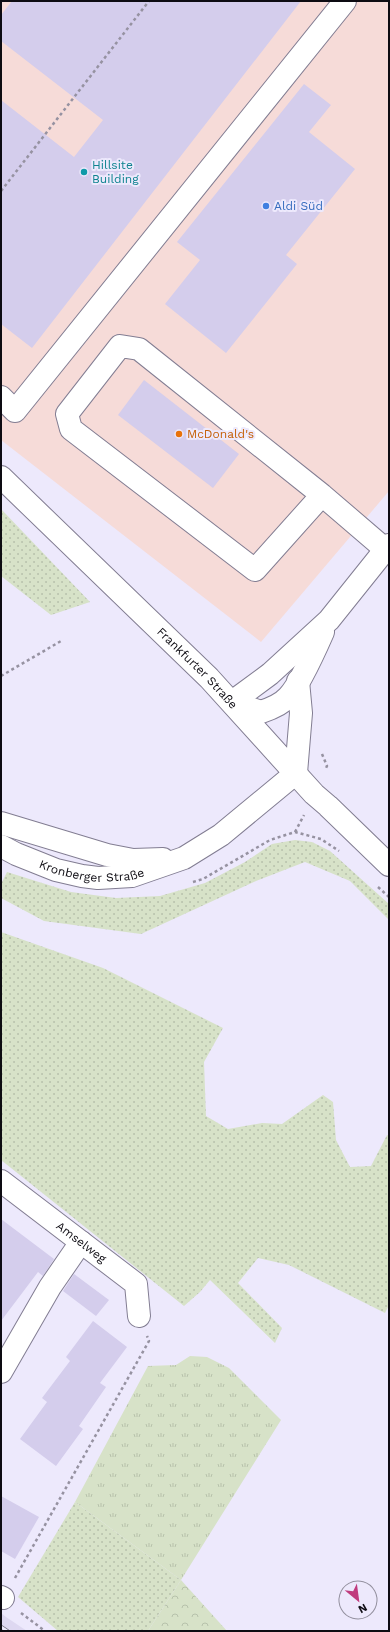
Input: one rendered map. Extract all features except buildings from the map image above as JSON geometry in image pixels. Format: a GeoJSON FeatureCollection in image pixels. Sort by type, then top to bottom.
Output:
{"type":"FeatureCollection","features":[{"type":"Feature","properties":{"kind":"street"},"geometry":{"type":"LineString","coordinates":[[1,397],[16,411],[345,1]]}},
{"type":"Feature","properties":{"kind":"street"},"geometry":{"type":"LineString","coordinates":[[232,702],[270,674],[329,620],[384,559],[322,495],[139,349],[120,346],[66,414],[71,429],[255,570],[322,495]]}},
{"type":"Feature","properties":{"kind":"street","name":"Frankfurter Straße"},"geometry":{"type":"LineString","coordinates":[[1,477],[208,678],[232,702],[314,794],[389,865]]}},
{"type":"Feature","properties":{"kind":"street"},"geometry":{"type":"LineString","coordinates":[[232,702],[261,712],[275,707],[288,697],[298,681],[329,620]]}},
{"type":"Feature","properties":{"kind":"street"},"geometry":{"type":"LineString","coordinates":[[296,773],[301,713],[298,681]]}},
{"type":"Feature","properties":{"kind":"street","name":"Kronberger Straße"},"geometry":{"type":"LineString","coordinates":[[1,846],[16,854],[56,870],[98,878],[132,876],[184,858],[221,835],[296,773]]}},
{"type":"Feature","properties":{"kind":"street","name":"Kronberger Straße"},"geometry":{"type":"LineString","coordinates":[[1,823],[107,855],[133,860],[184,858]]}},
{"type":"Feature","properties":{"kind":"street","name":"Amselweg"},"geometry":{"type":"LineString","coordinates":[[1,1182],[136,1284],[139,1316]]}},
{"type":"Feature","properties":{"kind":"street"},"geometry":{"type":"LineString","coordinates":[[1,1372],[50,1286],[81,1242]]}},
{"type":"Feature","properties":{"kind":"path"},"geometry":{"type":"LineString","coordinates":[[1,191],[149,1]]}},
{"type":"Feature","properties":{"kind":"path"},"geometry":{"type":"LineString","coordinates":[[1,676],[61,641]]}},
{"type":"Feature","properties":{"kind":"path"},"geometry":{"type":"LineString","coordinates":[[45,1631],[2,1598],[149,1341],[139,1316]]}},
{"type":"Feature","properties":{"kind":"shaded area"},"geometry":{"type":"Polygon","coordinates":[[[1,1],[389,1],[389,491],[261,642],[1,440],[1,1]]]}},
{"type":"Feature","properties":{"kind":"shaded area"},"geometry":{"type":"Polygon","coordinates":[[[1,1613],[6,1617],[27,1631],[1,1631],[1,1613]]]}},
{"type":"Feature","properties":{"kind":"green space"},"geometry":{"type":"Polygon","coordinates":[[[1,509],[90,602],[51,615],[1,576],[1,509]]]}},
{"type":"Feature","properties":{"kind":"green space"},"geometry":{"type":"Polygon","coordinates":[[[295,840],[312,842],[330,851],[389,904],[389,920],[350,881],[305,862],[256,881],[141,934],[44,921],[1,898],[1,884],[7,872],[71,892],[116,898],[160,896],[205,883],[245,862],[272,844],[295,840]]]}},
{"type":"Feature","properties":{"kind":"green space"},"geometry":{"type":"Polygon","coordinates":[[[1,932],[103,968],[223,1028],[204,1062],[206,1116],[228,1129],[262,1123],[282,1124],[323,1095],[333,1102],[336,1140],[350,1167],[371,1166],[387,1135],[389,1136],[389,1305],[385,1313],[289,1265],[258,1258],[238,1283],[282,1328],[275,1343],[210,1280],[200,1292],[184,1306],[1,1160],[1,932]]]}},
{"type":"Feature","properties":{"kind":"green space"},"geometry":{"type":"Polygon","coordinates":[[[190,1356],[207,1357],[229,1368],[281,1420],[181,1580],[75,1502],[148,1366],[176,1365],[190,1356]]]}},
{"type":"Feature","properties":{"kind":"green space"},"geometry":{"type":"Polygon","coordinates":[[[75,1502],[181,1580],[148,1631],[58,1631],[18,1597],[75,1502]]]}},
{"type":"Feature","properties":{"kind":"green space"},"geometry":{"type":"Polygon","coordinates":[[[181,1580],[227,1631],[148,1631],[181,1580]]]}},
{"type":"Feature","properties":{"kind":"railway"},"geometry":{"type":"LineString","coordinates":[[1,1627],[7,1631]]}},
{"type":"Feature","properties":{"kind":"place","name":"Hillsite Building"},"geometry":{"type":"Point","coordinates":[84,172]}},
{"type":"Feature","properties":{"kind":"place","name":"Aldi Süd"},"geometry":{"type":"Point","coordinates":[266,206]}},
{"type":"Feature","properties":{"kind":"place","name":"McDonald's"},"geometry":{"type":"Point","coordinates":[179,434]}}]}
